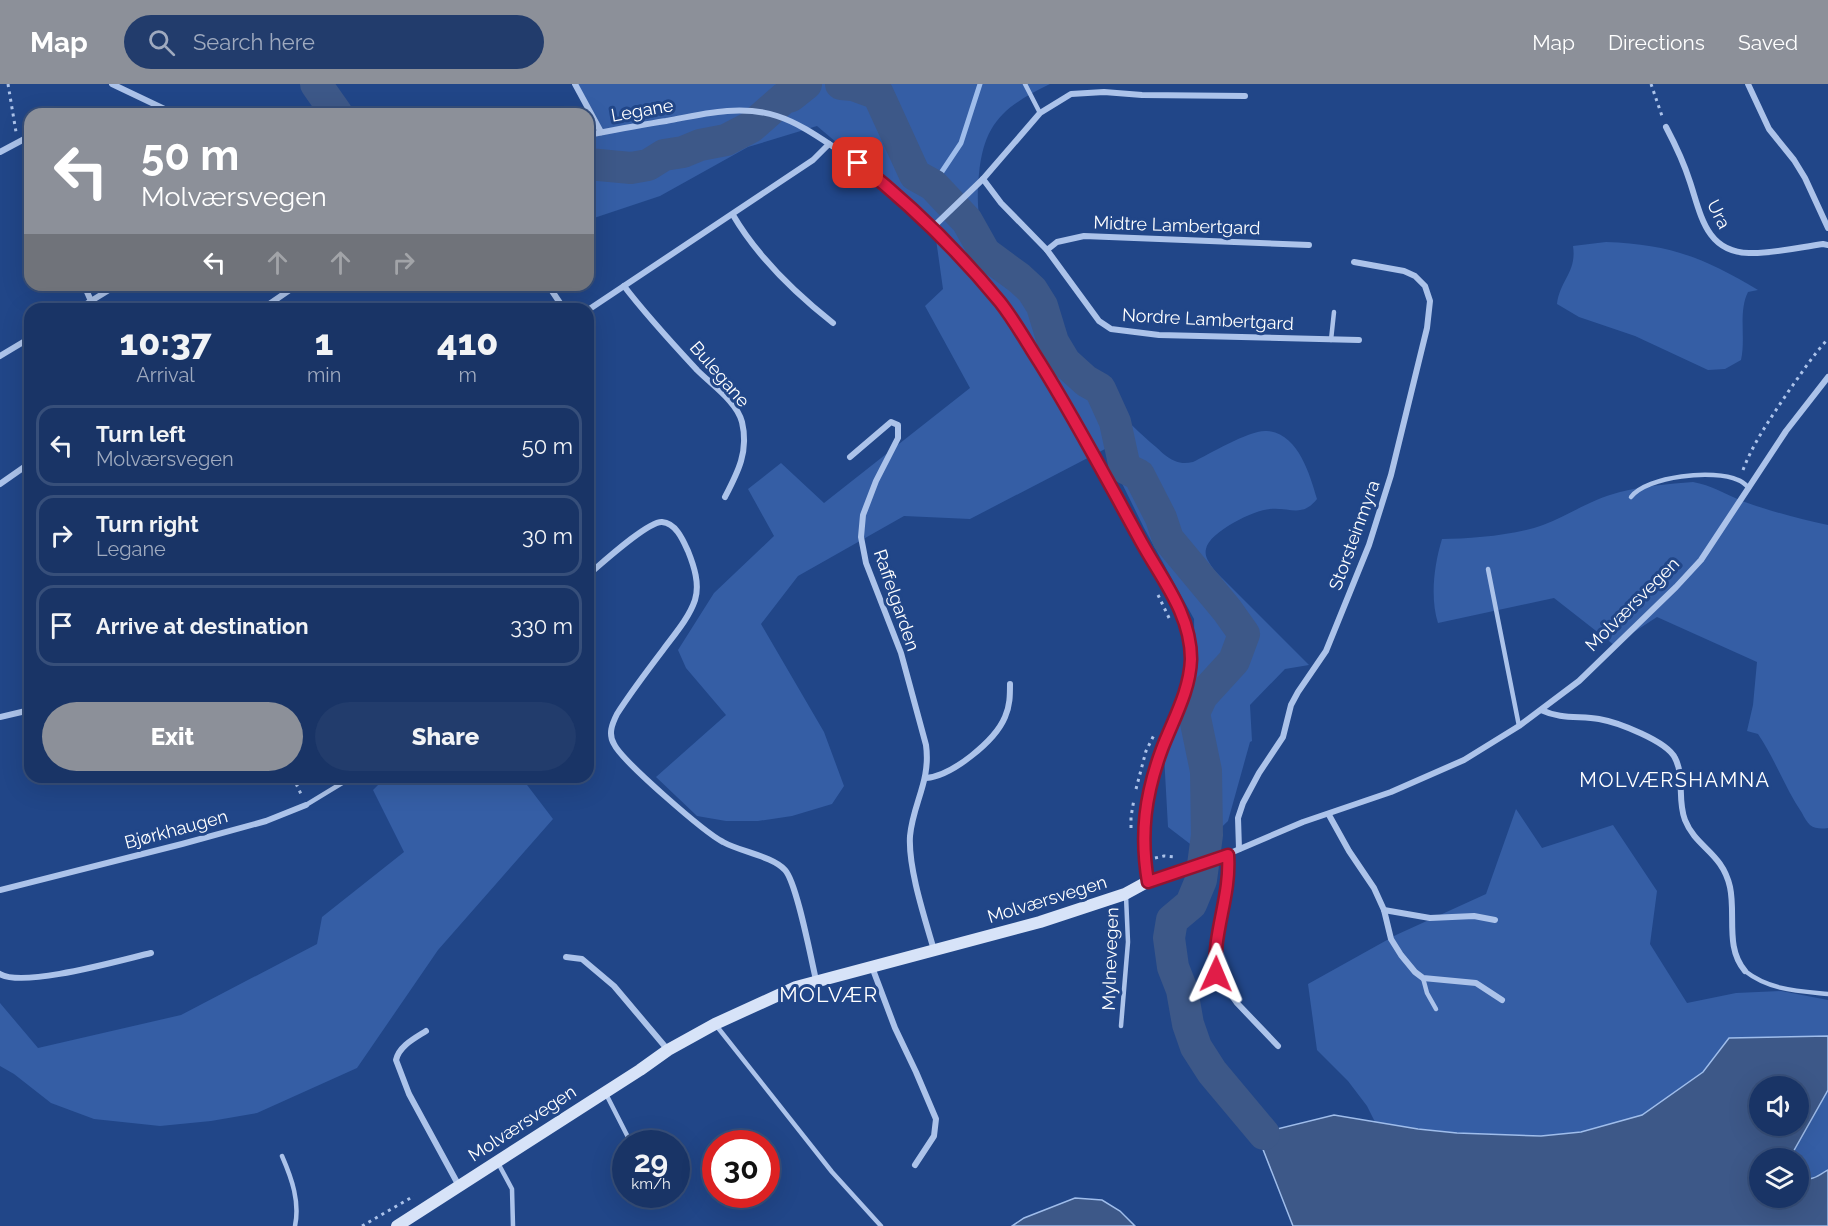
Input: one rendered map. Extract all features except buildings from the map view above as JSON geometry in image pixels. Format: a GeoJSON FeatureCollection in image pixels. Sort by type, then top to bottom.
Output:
{"type":"FeatureCollection","features":[{"type":"Feature","properties":{"kind":"street"},"geometry":{"type":"LineString","coordinates":[[112,84],[162,108]]}},
{"type":"Feature","properties":{"kind":"street"},"geometry":{"type":"LineString","coordinates":[[575,84],[588,108]]}},
{"type":"Feature","properties":{"kind":"street"},"geometry":{"type":"LineString","coordinates":[[1748,84],[1769,129],[1805,178],[1828,228]]}},
{"type":"Feature","properties":{"kind":"street"},"geometry":{"type":"LineString","coordinates":[[932,228],[983,179],[1040,113],[1071,94],[1104,92],[1142,95],[1245,96]]}},
{"type":"Feature","properties":{"kind":"street","name":"Legane"},"geometry":{"type":"LineString","coordinates":[[594,134],[698,115],[754,110],[779,117],[813,133],[858,163],[896,193],[932,228],[1001,303],[1077,423],[1142,545],[1176,600],[1187,628],[1191,658],[1188,680],[1182,702],[1154,774],[1144,823],[1144,860],[1148,882]]}},
{"type":"Feature","properties":{"kind":"street"},"geometry":{"type":"LineString","coordinates":[[594,119],[601,132]]}},
{"type":"Feature","properties":{"kind":"street","name":"Ura"},"geometry":{"type":"LineString","coordinates":[[1666,127],[1689,179],[1704,224],[1718,243],[1730,250],[1750,253],[1828,245]]}},
{"type":"Feature","properties":{"kind":"street"},"geometry":{"type":"LineString","coordinates":[[0,152],[24,139]]}},
{"type":"Feature","properties":{"kind":"street"},"geometry":{"type":"LineString","coordinates":[[594,306],[813,160],[829,144]]}},
{"type":"Feature","properties":{"kind":"street","name":"Nordre Lambertgard"},"geometry":{"type":"LineString","coordinates":[[983,179],[1001,203],[1047,250],[1098,321],[1111,329],[1160,335],[1359,340]]}},
{"type":"Feature","properties":{"kind":"street"},"geometry":{"type":"LineString","coordinates":[[733,215],[743,232],[771,264],[810,304],[833,322]]}},
{"type":"Feature","properties":{"kind":"street","name":"Midtre Lambertgard"},"geometry":{"type":"LineString","coordinates":[[1047,250],[1057,242],[1084,236],[1309,244]]}},
{"type":"Feature","properties":{"kind":"street","name":"Storsteinmyra"},"geometry":{"type":"LineString","coordinates":[[1239,849],[1238,818],[1243,803],[1283,737],[1291,705],[1298,692],[1326,651],[1369,545],[1391,475],[1427,328],[1430,301],[1425,286],[1415,276],[1404,271],[1354,262]]}},
{"type":"Feature","properties":{"kind":"street","name":"Bulegane"},"geometry":{"type":"LineString","coordinates":[[624,286],[697,369],[733,405],[740,417],[744,444],[743,457],[741,466],[725,497]]}},
{"type":"Feature","properties":{"kind":"street"},"geometry":{"type":"LineString","coordinates":[[87,291],[91,301]]}},
{"type":"Feature","properties":{"kind":"street"},"geometry":{"type":"LineString","coordinates":[[88,303],[107,291]]}},
{"type":"Feature","properties":{"kind":"street"},"geometry":{"type":"LineString","coordinates":[[271,303],[288,291]]}},
{"type":"Feature","properties":{"kind":"street"},"geometry":{"type":"LineString","coordinates":[[0,356],[24,342]]}},
{"type":"Feature","properties":{"kind":"street","name":"Molværsvegen"},"geometry":{"type":"LineString","coordinates":[[397,1226],[668,1050],[762,1001],[816,980],[1040,922],[1125,894],[1148,882],[1228,855],[1303,822],[1391,792],[1437,773],[1491,744],[1579,681],[1701,560],[1786,431],[1828,376]]}},
{"type":"Feature","properties":{"kind":"street","name":"Raffelgarden"},"geometry":{"type":"LineString","coordinates":[[850,456],[883,427],[891,422],[898,425],[898,438],[876,481],[863,515],[861,537],[866,563],[901,653],[928,758],[926,778],[910,840],[915,878],[934,950]]}},
{"type":"Feature","properties":{"kind":"street"},"geometry":{"type":"LineString","coordinates":[[0,484],[24,467]]}},
{"type":"Feature","properties":{"kind":"street"},"geometry":{"type":"LineString","coordinates":[[594,570],[647,527],[658,522],[670,524],[680,534],[697,579],[695,600],[690,611],[617,714],[612,726],[613,743],[630,763],[704,830],[735,848],[773,862],[785,870],[794,886],[816,980]]}},
{"type":"Feature","properties":{"kind":"street"},"geometry":{"type":"LineString","coordinates":[[926,778],[948,773],[960,766],[995,734],[1005,719],[1009,705],[1010,684]]}},
{"type":"Feature","properties":{"kind":"street"},"geometry":{"type":"LineString","coordinates":[[1541,710],[1565,717],[1583,717],[1614,723],[1672,752],[1680,771],[1685,820],[1698,839],[1717,857],[1727,876],[1731,892],[1736,958],[1745,971]]}},
{"type":"Feature","properties":{"kind":"street"},"geometry":{"type":"LineString","coordinates":[[0,717],[24,711]]}},
{"type":"Feature","properties":{"kind":"street","name":"Bjørkhaugen"},"geometry":{"type":"LineString","coordinates":[[0,890],[73,873],[266,821],[306,805]]}},
{"type":"Feature","properties":{"kind":"street"},"geometry":{"type":"LineString","coordinates":[[1329,814],[1349,851],[1374,888],[1384,910],[1392,939],[1410,967],[1423,978],[1476,983],[1502,1000]]}},
{"type":"Feature","properties":{"kind":"street"},"geometry":{"type":"LineString","coordinates":[[1228,855],[1228,888],[1214,956],[1216,974],[1237,1003],[1278,1046]]}},
{"type":"Feature","properties":{"kind":"street"},"geometry":{"type":"LineString","coordinates":[[1384,910],[1430,918],[1474,916],[1495,920]]}},
{"type":"Feature","properties":{"kind":"street"},"geometry":{"type":"LineString","coordinates":[[0,974],[9,978],[18,978],[65,973],[151,953]]}},
{"type":"Feature","properties":{"kind":"street"},"geometry":{"type":"LineString","coordinates":[[566,957],[582,959],[614,986],[668,1050]]}},
{"type":"Feature","properties":{"kind":"street"},"geometry":{"type":"LineString","coordinates":[[872,967],[895,1028],[936,1119],[934,1136],[915,1165]]}},
{"type":"Feature","properties":{"kind":"street","name":"Molværsvegen"},"geometry":{"type":"LineString","coordinates":[[426,1031],[409,1042],[397,1054],[396,1060],[410,1094],[459,1186]]}},
{"type":"Feature","properties":{"kind":"lane"},"geometry":{"type":"LineString","coordinates":[[1025,84],[1040,113]]}},
{"type":"Feature","properties":{"kind":"lane"},"geometry":{"type":"LineString","coordinates":[[1331,340],[1334,312]]}},
{"type":"Feature","properties":{"kind":"lane"},"geometry":{"type":"LineString","coordinates":[[1630,497],[1636,490],[1668,480],[1706,475],[1738,480],[1749,488]]}},
{"type":"Feature","properties":{"kind":"lane"},"geometry":{"type":"LineString","coordinates":[[1488,569],[1519,726]]}},
{"type":"Feature","properties":{"kind":"lane","name":"Bjørkhaugen"},"geometry":{"type":"LineString","coordinates":[[306,805],[342,783]]}},
{"type":"Feature","properties":{"kind":"lane","name":"Mylnevegen"},"geometry":{"type":"LineString","coordinates":[[1121,1026],[1128,942],[1125,894]]}},
{"type":"Feature","properties":{"kind":"lane"},"geometry":{"type":"LineString","coordinates":[[1745,971],[1760,981],[1780,988],[1828,994]]}},
{"type":"Feature","properties":{"kind":"lane"},"geometry":{"type":"LineString","coordinates":[[1423,978],[1427,993],[1436,1009]]}},
{"type":"Feature","properties":{"kind":"lane"},"geometry":{"type":"LineString","coordinates":[[715,1024],[832,1172],[881,1226]]}},
{"type":"Feature","properties":{"kind":"lane","name":"Molværsvegen"},"geometry":{"type":"LineString","coordinates":[[605,1091],[624,1130]]}},
{"type":"Feature","properties":{"kind":"lane"},"geometry":{"type":"LineString","coordinates":[[282,1156],[295,1192],[298,1212],[295,1226]]}},
{"type":"Feature","properties":{"kind":"lane"},"geometry":{"type":"LineString","coordinates":[[497,1161],[512,1189],[513,1226]]}},
{"type":"Feature","properties":{"kind":"path"},"geometry":{"type":"LineString","coordinates":[[8,84],[18,142]]}},
{"type":"Feature","properties":{"kind":"path"},"geometry":{"type":"LineString","coordinates":[[1651,84],[1666,127]]}},
{"type":"Feature","properties":{"kind":"path"},"geometry":{"type":"LineString","coordinates":[[1738,480],[1752,447],[1805,368],[1828,339]]}},
{"type":"Feature","properties":{"kind":"path"},"geometry":{"type":"LineString","coordinates":[[1158,594],[1175,630]]}},
{"type":"Feature","properties":{"kind":"path"},"geometry":{"type":"LineString","coordinates":[[1132,838],[1131,817],[1139,775],[1155,731]]}},
{"type":"Feature","properties":{"kind":"path"},"geometry":{"type":"LineString","coordinates":[[296,783],[306,805]]}},
{"type":"Feature","properties":{"kind":"shaded area"},"geometry":{"type":"Polygon","coordinates":[[[577,84],[1050,84],[1009,108],[992,128],[986,141],[979,174],[979,211],[983,233],[997,264],[1029,308],[1105,397],[1168,458],[1180,463],[1193,462],[1260,431],[1278,434],[1295,447],[1301,457],[1317,499],[1301,510],[1270,509],[1244,518],[1223,529],[1209,542],[1206,549],[1207,557],[1214,570],[1309,665],[1285,669],[1250,705],[1252,741],[1228,821],[1198,850],[1168,827],[1164,755],[1195,680],[1194,619],[1144,528],[1105,449],[970,519],[904,516],[798,576],[761,624],[824,732],[844,786],[832,804],[792,816],[758,821],[726,821],[697,816],[656,777],[726,715],[686,668],[678,650],[714,593],[774,536],[748,489],[781,463],[824,503],[970,388],[925,306],[943,289],[934,225],[817,126],[748,147],[660,196],[594,218],[594,135],[600,134],[594,121],[594,108],[588,108],[577,84]]]}},
{"type":"Feature","properties":{"kind":"shaded area"},"geometry":{"type":"Polygon","coordinates":[[[1606,242],[1649,246],[1686,255],[1721,269],[1758,290],[1748,292],[1743,308],[1741,360],[1725,369],[1708,370],[1635,336],[1579,317],[1557,304],[1561,288],[1573,263],[1573,246],[1606,242]]]}},
{"type":"Feature","properties":{"kind":"shaded area"},"geometry":{"type":"Polygon","coordinates":[[[1693,482],[1712,487],[1763,508],[1828,525],[1828,828],[1816,828],[1809,824],[1758,734],[1747,731],[1753,705],[1757,662],[1657,617],[1614,645],[1554,598],[1438,623],[1434,603],[1434,581],[1442,539],[1507,534],[1543,525],[1620,492],[1693,482]]]}},
{"type":"Feature","properties":{"kind":"shaded area"},"geometry":{"type":"Polygon","coordinates":[[[380,783],[526,783],[553,819],[438,950],[357,1068],[257,1113],[211,1121],[160,1126],[94,1119],[51,1103],[0,1066],[0,1003],[38,1048],[181,1015],[317,944],[322,917],[404,852],[373,790],[380,783]]]}},
{"type":"Feature","properties":{"kind":"shaded area"},"geometry":{"type":"Polygon","coordinates":[[[1516,809],[1542,848],[1613,825],[1657,891],[1650,944],[1687,1003],[1736,993],[1781,991],[1828,1000],[1828,1036],[1729,1038],[1704,1071],[1674,1095],[1641,1116],[1612,1126],[1580,1132],[1510,1136],[1438,1131],[1375,1122],[1367,1106],[1348,1081],[1317,1050],[1308,984],[1396,935],[1486,894],[1516,809]]]}},
{"type":"Feature","properties":{"kind":"shaded area"},"geometry":{"type":"Polygon","coordinates":[[[1828,1036],[1828,1090],[1809,1124],[1809,1076],[1749,1076],[1749,1136],[1802,1136],[1795,1148],[1749,1148],[1749,1208],[1809,1208],[1809,1179],[1817,1177],[1828,1170],[1828,1226],[1293,1226],[1257,1134],[1334,1115],[1457,1133],[1541,1136],[1581,1132],[1642,1115],[1703,1072],[1729,1038],[1828,1036]]]}},
{"type":"Feature","properties":{"kind":"shaded area"},"geometry":{"type":"Polygon","coordinates":[[[1828,1090],[1828,1170],[1809,1179],[1809,1148],[1795,1148],[1802,1136],[1809,1136],[1809,1124],[1828,1090]]]}},
{"type":"Feature","properties":{"kind":"shaded area"},"geometry":{"type":"Polygon","coordinates":[[[1075,1198],[1102,1200],[1120,1211],[1135,1226],[1012,1226],[1024,1218],[1075,1198]]]}},
{"type":"Feature","properties":{"kind":"waterway"},"geometry":{"type":"LineString","coordinates":[[316,84],[333,108]]}},
{"type":"Feature","properties":{"kind":"waterway"},"geometry":{"type":"LineString","coordinates":[[594,165],[631,168],[648,165],[664,155],[726,140],[751,127],[784,98],[791,96],[806,84]]}},
{"type":"Feature","properties":{"kind":"waterway"},"geometry":{"type":"LineString","coordinates":[[841,84],[853,85],[878,94],[915,175],[933,185],[967,221],[985,253],[1032,290],[1042,306],[1053,342],[1065,362],[1086,381],[1100,389],[1115,422],[1125,468],[1139,475],[1161,518],[1168,539],[1244,634],[1234,661],[1202,696],[1194,713],[1206,771],[1207,835],[1201,880],[1191,904],[1172,920],[1169,938],[1173,967],[1182,990],[1188,1024],[1196,1047],[1212,1072],[1264,1134]]}},
{"type":"Feature","properties":{"kind":"waterway"},"geometry":{"type":"LineString","coordinates":[[933,185],[961,143],[980,84]]}},
{"type":"Feature","properties":{"kind":"district","name":"MOLVÆRSHAMNA"},"geometry":{"type":"Point","coordinates":[1675,780]}},
{"type":"Feature","properties":{"kind":"district","name":"MOLVÆR"},"geometry":{"type":"Point","coordinates":[829,994]}},
{"type":"Feature","properties":{"kind":"route"},"geometry":{"type":"LineString","coordinates":[[858,163],[896,193],[923,219],[1001,303],[1077,423],[1142,545],[1176,600],[1187,628],[1191,658],[1182,702],[1154,774],[1144,823],[1144,860],[1148,882],[1228,855],[1228,888],[1214,956],[1216,974]]}}]}
